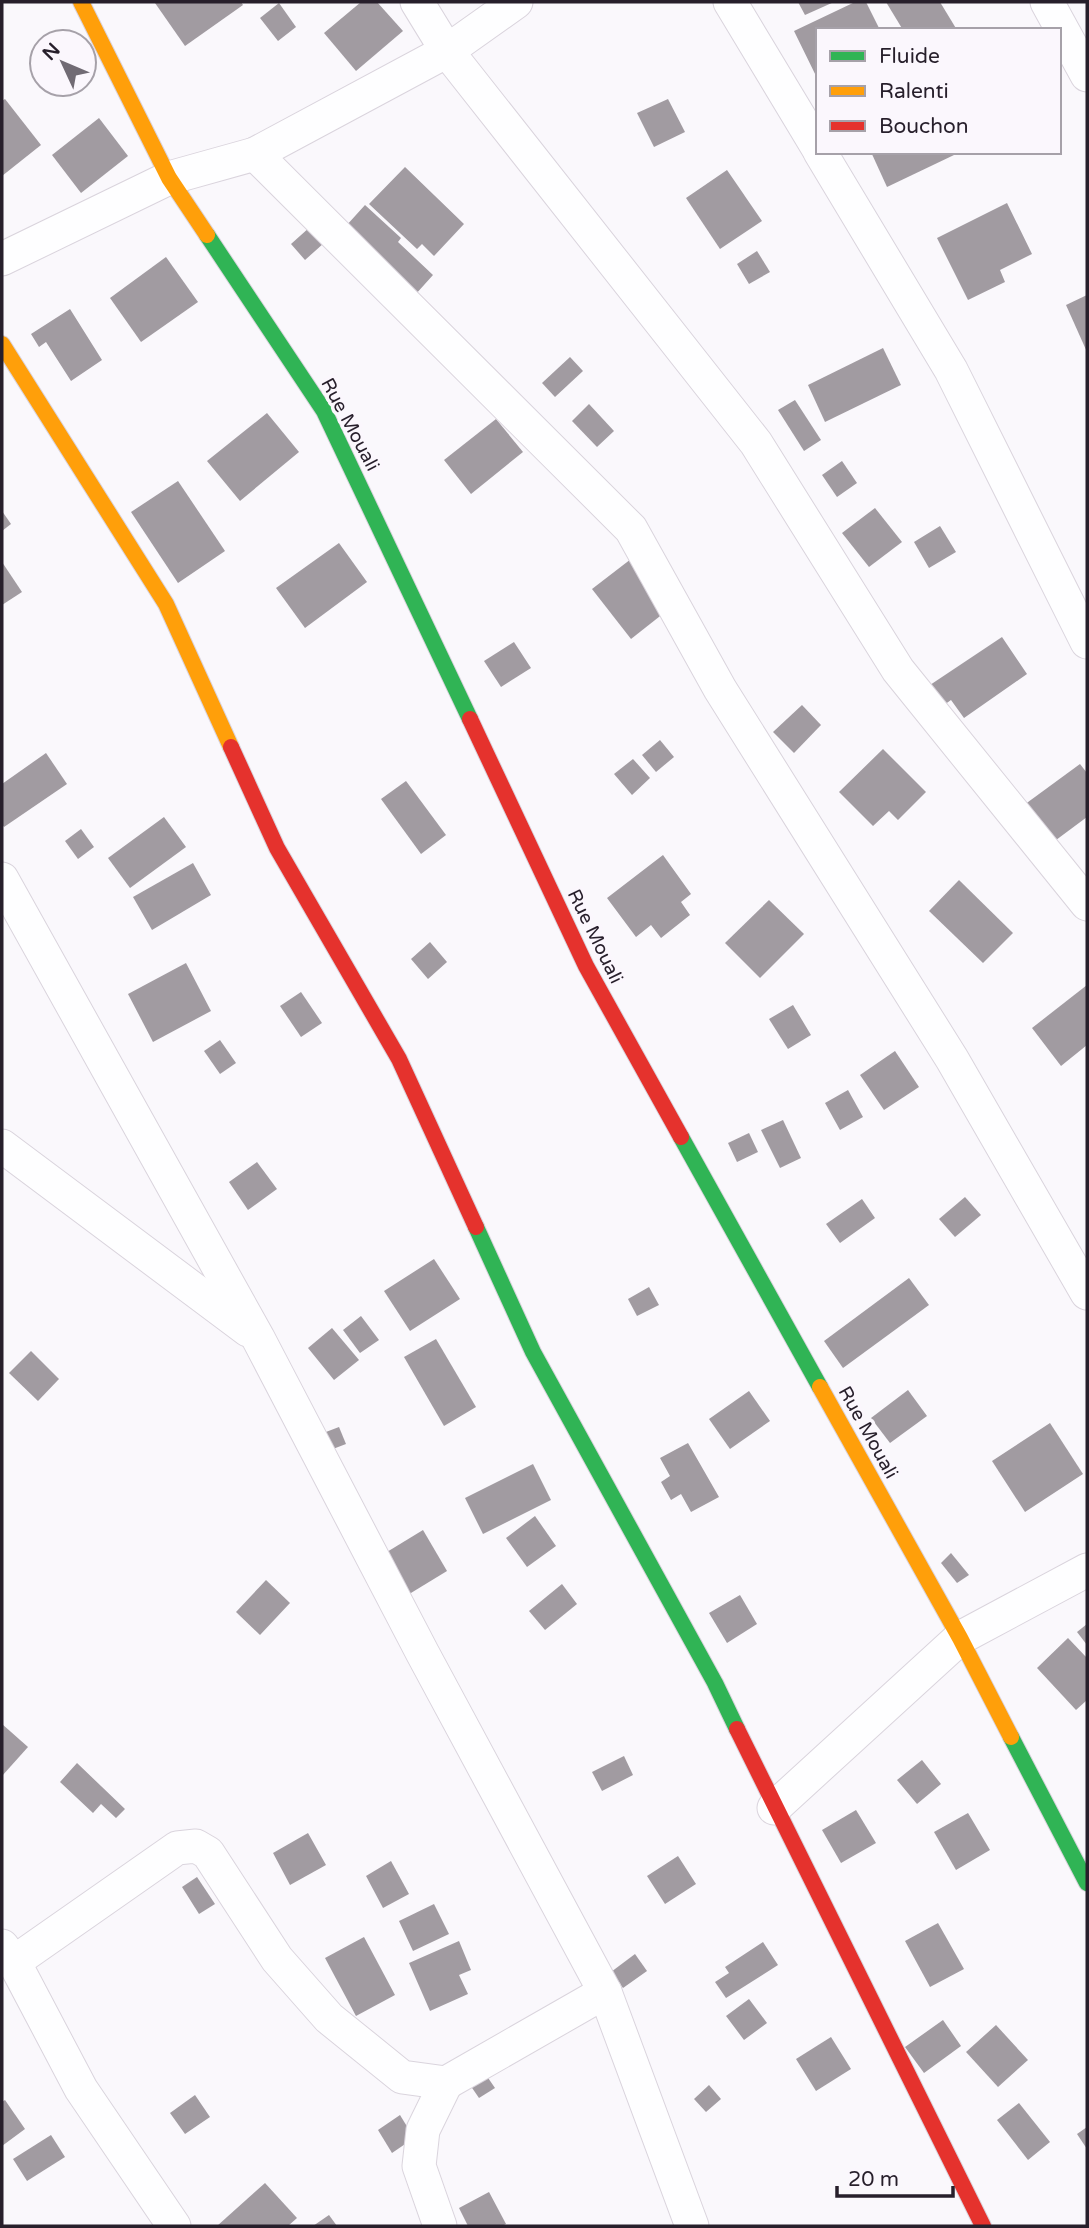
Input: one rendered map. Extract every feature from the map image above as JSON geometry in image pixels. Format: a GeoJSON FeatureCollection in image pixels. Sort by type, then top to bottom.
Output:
{"type":"FeatureCollection","features":[{"type":"Feature","properties":{"kind":"street","name":"Rue Mouali"},"geometry":{"type":"LineString","coordinates":[[81,2],[169,178],[324,411],[586,966],[960,1638],[1087,1883]]}},
{"type":"Feature","properties":{"kind":"street"},"geometry":{"type":"LineString","coordinates":[[417,2],[447,51],[757,443],[898,670],[1087,904]]}},
{"type":"Feature","properties":{"kind":"street"},"geometry":{"type":"LineString","coordinates":[[2,259],[169,178],[255,154],[447,51],[516,2]]}},
{"type":"Feature","properties":{"kind":"street"},"geometry":{"type":"LineString","coordinates":[[730,2],[816,145]]}},
{"type":"Feature","properties":{"kind":"street"},"geometry":{"type":"LineString","coordinates":[[1047,2],[1087,75]]}},
{"type":"Feature","properties":{"kind":"street"},"geometry":{"type":"LineString","coordinates":[[255,154],[631,529],[720,688],[951,1059],[1087,1293]]}},
{"type":"Feature","properties":{"kind":"street"},"geometry":{"type":"LineString","coordinates":[[821,154],[951,370],[1087,642]]}},
{"type":"Feature","properties":{"kind":"street"},"geometry":{"type":"LineString","coordinates":[[2,344],[166,604],[277,848],[398,1059],[533,1352],[715,1684],[983,2226]]}},
{"type":"Feature","properties":{"kind":"street"},"geometry":{"type":"LineString","coordinates":[[2,879],[258,1338],[423,1654],[605,1992],[692,2226]]}},
{"type":"Feature","properties":{"kind":"street"},"geometry":{"type":"LineString","coordinates":[[2,1146],[258,1338]]}},
{"type":"Feature","properties":{"kind":"street"},"geometry":{"type":"LineString","coordinates":[[774,1808],[960,1638],[1087,1570]]}},
{"type":"Feature","properties":{"kind":"street"},"geometry":{"type":"LineString","coordinates":[[174,2226],[81,2089],[8,1954],[177,1849],[195,1846],[208,1853],[276,1959],[330,2018],[402,2077],[446,2083]]}},
{"type":"Feature","properties":{"kind":"street"},"geometry":{"type":"LineString","coordinates":[[440,2226],[419,2166],[423,2130],[446,2083],[605,1992]]}},
{"type":"Feature","properties":{"kind":"building"},"geometry":{"type":"Polygon","coordinates":[[[241,2],[243,5],[185,46],[155,3],[241,2]]]}},
{"type":"Feature","properties":{"kind":"building"},"geometry":{"type":"Polygon","coordinates":[[[361,2],[377,2],[403,31],[356,71],[324,33],[361,2]]]}},
{"type":"Feature","properties":{"kind":"building"},"geometry":{"type":"Polygon","coordinates":[[[798,2],[834,2],[805,15],[798,2]]]}},
{"type":"Feature","properties":{"kind":"building"},"geometry":{"type":"Polygon","coordinates":[[[855,2],[866,2],[879,28],[816,28],[816,76],[794,31],[855,2]]]}},
{"type":"Feature","properties":{"kind":"building"},"geometry":{"type":"Polygon","coordinates":[[[886,2],[940,2],[956,28],[902,28],[886,2]]]}},
{"type":"Feature","properties":{"kind":"building"},"geometry":{"type":"Polygon","coordinates":[[[279,3],[296,27],[278,41],[260,18],[279,3]]]}},
{"type":"Feature","properties":{"kind":"building"},"geometry":{"type":"Polygon","coordinates":[[[5,99],[41,145],[2,176],[2,101],[5,99]]]}},
{"type":"Feature","properties":{"kind":"building"},"geometry":{"type":"Polygon","coordinates":[[[668,99],[685,132],[654,147],[637,113],[668,99]]]}},
{"type":"Feature","properties":{"kind":"building"},"geometry":{"type":"Polygon","coordinates":[[[99,118],[128,156],[81,193],[52,155],[99,118]]]}},
{"type":"Feature","properties":{"kind":"building"},"geometry":{"type":"Polygon","coordinates":[[[872,154],[954,155],[887,187],[872,154]]]}},
{"type":"Feature","properties":{"kind":"building"},"geometry":{"type":"Polygon","coordinates":[[[405,167],[464,224],[434,256],[422,244],[417,249],[369,204],[405,167]]]}},
{"type":"Feature","properties":{"kind":"building"},"geometry":{"type":"Polygon","coordinates":[[[727,170],[762,221],[720,249],[686,198],[727,170]]]}},
{"type":"Feature","properties":{"kind":"building"},"geometry":{"type":"Polygon","coordinates":[[[1007,203],[1032,254],[1000,270],[1005,282],[968,300],[937,238],[1007,203]]]}},
{"type":"Feature","properties":{"kind":"building"},"geometry":{"type":"Polygon","coordinates":[[[365,205],[401,238],[398,242],[433,275],[415,295],[346,226],[365,205]]]}},
{"type":"Feature","properties":{"kind":"building"},"geometry":{"type":"Polygon","coordinates":[[[310,227],[324,243],[305,260],[291,244],[310,227]]]}},
{"type":"Feature","properties":{"kind":"building"},"geometry":{"type":"Polygon","coordinates":[[[757,251],[770,272],[749,284],[737,264],[757,251]]]}},
{"type":"Feature","properties":{"kind":"building"},"geometry":{"type":"Polygon","coordinates":[[[166,257],[198,302],[141,342],[110,298],[166,257]]]}},
{"type":"Feature","properties":{"kind":"building"},"geometry":{"type":"Polygon","coordinates":[[[1087,295],[1087,352],[1066,305],[1087,295]]]}},
{"type":"Feature","properties":{"kind":"building"},"geometry":{"type":"Polygon","coordinates":[[[70,309],[102,360],[71,381],[46,342],[39,347],[31,334],[70,309]]]}},
{"type":"Feature","properties":{"kind":"building"},"geometry":{"type":"Polygon","coordinates":[[[883,348],[901,385],[825,422],[808,385],[883,348]]]}},
{"type":"Feature","properties":{"kind":"building"},"geometry":{"type":"Polygon","coordinates":[[[570,357],[583,371],[555,397],[542,383],[570,357]]]}},
{"type":"Feature","properties":{"kind":"building"},"geometry":{"type":"Polygon","coordinates":[[[795,400],[821,440],[804,451],[778,410],[795,400]]]}},
{"type":"Feature","properties":{"kind":"building"},"geometry":{"type":"Polygon","coordinates":[[[589,404],[614,431],[597,447],[572,421],[589,404]]]}},
{"type":"Feature","properties":{"kind":"building"},"geometry":{"type":"Polygon","coordinates":[[[267,413],[299,452],[240,501],[207,461],[267,413]]]}},
{"type":"Feature","properties":{"kind":"building"},"geometry":{"type":"Polygon","coordinates":[[[496,419],[523,452],[471,494],[444,460],[496,419]]]}},
{"type":"Feature","properties":{"kind":"building"},"geometry":{"type":"Polygon","coordinates":[[[842,461],[857,483],[837,497],[822,475],[842,461]]]}},
{"type":"Feature","properties":{"kind":"building"},"geometry":{"type":"Polygon","coordinates":[[[178,481],[225,551],[178,583],[131,512],[178,481]]]}},
{"type":"Feature","properties":{"kind":"building"},"geometry":{"type":"Polygon","coordinates":[[[875,508],[902,542],[869,567],[842,533],[875,508]]]}},
{"type":"Feature","properties":{"kind":"building"},"geometry":{"type":"Polygon","coordinates":[[[2,511],[11,524],[2,531],[2,511]]]}},
{"type":"Feature","properties":{"kind":"building"},"geometry":{"type":"Polygon","coordinates":[[[940,526],[956,552],[929,568],[914,542],[940,526]]]}},
{"type":"Feature","properties":{"kind":"building"},"geometry":{"type":"Polygon","coordinates":[[[339,543],[367,582],[305,628],[276,588],[339,543]]]}},
{"type":"Feature","properties":{"kind":"building"},"geometry":{"type":"Polygon","coordinates":[[[631,559],[669,609],[631,639],[592,589],[631,559]]]}},
{"type":"Feature","properties":{"kind":"building"},"geometry":{"type":"Polygon","coordinates":[[[2,562],[22,592],[2,605],[2,562]]]}},
{"type":"Feature","properties":{"kind":"building"},"geometry":{"type":"Polygon","coordinates":[[[1002,637],[1027,674],[964,718],[951,700],[944,705],[930,685],[1002,637]]]}},
{"type":"Feature","properties":{"kind":"building"},"geometry":{"type":"Polygon","coordinates":[[[514,642],[531,668],[501,687],[484,661],[514,642]]]}},
{"type":"Feature","properties":{"kind":"building"},"geometry":{"type":"Polygon","coordinates":[[[802,705],[821,725],[794,753],[773,732],[802,705]]]}},
{"type":"Feature","properties":{"kind":"building"},"geometry":{"type":"Polygon","coordinates":[[[660,740],[674,757],[656,772],[642,755],[660,740]]]}},
{"type":"Feature","properties":{"kind":"building"},"geometry":{"type":"Polygon","coordinates":[[[883,749],[926,792],[898,820],[889,811],[873,826],[839,792],[883,749]]]}},
{"type":"Feature","properties":{"kind":"building"},"geometry":{"type":"Polygon","coordinates":[[[46,753],[67,784],[4,827],[2,784],[46,753]]]}},
{"type":"Feature","properties":{"kind":"building"},"geometry":{"type":"Polygon","coordinates":[[[633,759],[650,778],[632,795],[614,774],[633,759]]]}},
{"type":"Feature","properties":{"kind":"building"},"geometry":{"type":"Polygon","coordinates":[[[1080,764],[1087,773],[1087,817],[1052,843],[1024,805],[1080,764]]]}},
{"type":"Feature","properties":{"kind":"building"},"geometry":{"type":"Polygon","coordinates":[[[406,781],[446,835],[421,854],[381,799],[406,781]]]}},
{"type":"Feature","properties":{"kind":"building"},"geometry":{"type":"Polygon","coordinates":[[[164,817],[186,847],[130,888],[108,858],[164,817]]]}},
{"type":"Feature","properties":{"kind":"building"},"geometry":{"type":"Polygon","coordinates":[[[81,829],[94,847],[78,859],[65,841],[81,829]]]}},
{"type":"Feature","properties":{"kind":"building"},"geometry":{"type":"Polygon","coordinates":[[[663,855],[691,894],[681,902],[690,915],[661,938],[651,925],[636,937],[607,898],[663,855]]]}},
{"type":"Feature","properties":{"kind":"building"},"geometry":{"type":"Polygon","coordinates":[[[193,863],[211,895],[152,930],[133,897],[193,863]]]}},
{"type":"Feature","properties":{"kind":"building"},"geometry":{"type":"Polygon","coordinates":[[[959,880],[1013,933],[983,963],[929,911],[959,880]]]}},
{"type":"Feature","properties":{"kind":"building"},"geometry":{"type":"Polygon","coordinates":[[[769,900],[804,934],[760,978],[725,943],[769,900]]]}},
{"type":"Feature","properties":{"kind":"building"},"geometry":{"type":"Polygon","coordinates":[[[430,942],[447,962],[428,979],[411,959],[430,942]]]}},
{"type":"Feature","properties":{"kind":"building"},"geometry":{"type":"Polygon","coordinates":[[[186,963],[211,1011],[153,1042],[128,994],[186,963]]]}},
{"type":"Feature","properties":{"kind":"building"},"geometry":{"type":"Polygon","coordinates":[[[1087,985],[1087,1045],[1061,1066],[1032,1028],[1087,985]]]}},
{"type":"Feature","properties":{"kind":"building"},"geometry":{"type":"Polygon","coordinates":[[[301,992],[322,1023],[301,1037],[280,1006],[301,992]]]}},
{"type":"Feature","properties":{"kind":"building"},"geometry":{"type":"Polygon","coordinates":[[[793,1005],[811,1035],[788,1049],[769,1019],[793,1005]]]}},
{"type":"Feature","properties":{"kind":"building"},"geometry":{"type":"Polygon","coordinates":[[[220,1040],[236,1063],[220,1074],[204,1051],[220,1040]]]}},
{"type":"Feature","properties":{"kind":"building"},"geometry":{"type":"Polygon","coordinates":[[[895,1051],[919,1087],[884,1110],[860,1075],[895,1051]]]}},
{"type":"Feature","properties":{"kind":"building"},"geometry":{"type":"Polygon","coordinates":[[[848,1090],[863,1117],[840,1130],[825,1103],[848,1090]]]}},
{"type":"Feature","properties":{"kind":"building"},"geometry":{"type":"Polygon","coordinates":[[[783,1120],[801,1158],[780,1168],[761,1130],[783,1120]]]}},
{"type":"Feature","properties":{"kind":"building"},"geometry":{"type":"Polygon","coordinates":[[[749,1133],[758,1152],[737,1162],[728,1143],[749,1133]]]}},
{"type":"Feature","properties":{"kind":"building"},"geometry":{"type":"Polygon","coordinates":[[[257,1162],[277,1189],[248,1210],[229,1182],[257,1162]]]}},
{"type":"Feature","properties":{"kind":"building"},"geometry":{"type":"Polygon","coordinates":[[[965,1197],[981,1215],[955,1237],[939,1219],[965,1197]]]}},
{"type":"Feature","properties":{"kind":"building"},"geometry":{"type":"Polygon","coordinates":[[[862,1199],[875,1218],[840,1243],[826,1224],[862,1199]]]}},
{"type":"Feature","properties":{"kind":"building"},"geometry":{"type":"Polygon","coordinates":[[[434,1259],[460,1299],[410,1331],[384,1291],[434,1259]]]}},
{"type":"Feature","properties":{"kind":"building"},"geometry":{"type":"Polygon","coordinates":[[[909,1278],[929,1305],[843,1368],[824,1341],[909,1278]]]}},
{"type":"Feature","properties":{"kind":"building"},"geometry":{"type":"Polygon","coordinates":[[[649,1287],[659,1305],[637,1316],[628,1299],[649,1287]]]}},
{"type":"Feature","properties":{"kind":"building"},"geometry":{"type":"Polygon","coordinates":[[[361,1316],[379,1340],[360,1353],[343,1330],[361,1316]]]}},
{"type":"Feature","properties":{"kind":"building"},"geometry":{"type":"Polygon","coordinates":[[[332,1328],[359,1360],[334,1380],[308,1348],[332,1328]]]}},
{"type":"Feature","properties":{"kind":"building"},"geometry":{"type":"Polygon","coordinates":[[[436,1339],[476,1407],[444,1426],[404,1357],[436,1339]]]}},
{"type":"Feature","properties":{"kind":"building"},"geometry":{"type":"Polygon","coordinates":[[[31,1351],[59,1379],[38,1401],[9,1373],[31,1351]]]}},
{"type":"Feature","properties":{"kind":"building"},"geometry":{"type":"Polygon","coordinates":[[[908,1390],[927,1416],[890,1443],[871,1418],[908,1390]]]}},
{"type":"Feature","properties":{"kind":"building"},"geometry":{"type":"Polygon","coordinates":[[[749,1391],[770,1421],[730,1449],[709,1419],[749,1391]]]}},
{"type":"Feature","properties":{"kind":"building"},"geometry":{"type":"Polygon","coordinates":[[[1050,1423],[1083,1474],[1025,1512],[992,1461],[1050,1423]]]}},
{"type":"Feature","properties":{"kind":"building"},"geometry":{"type":"Polygon","coordinates":[[[339,1427],[346,1444],[325,1452],[318,1435],[339,1427]]]}},
{"type":"Feature","properties":{"kind":"building"},"geometry":{"type":"Polygon","coordinates":[[[688,1443],[719,1497],[691,1512],[681,1494],[671,1500],[661,1482],[670,1476],[660,1458],[688,1443]]]}},
{"type":"Feature","properties":{"kind":"building"},"geometry":{"type":"Polygon","coordinates":[[[533,1464],[551,1500],[483,1534],[465,1498],[533,1464]]]}},
{"type":"Feature","properties":{"kind":"building"},"geometry":{"type":"Polygon","coordinates":[[[535,1516],[556,1546],[527,1567],[506,1538],[535,1516]]]}},
{"type":"Feature","properties":{"kind":"building"},"geometry":{"type":"Polygon","coordinates":[[[423,1530],[447,1571],[406,1596],[382,1555],[423,1530]]]}},
{"type":"Feature","properties":{"kind":"building"},"geometry":{"type":"Polygon","coordinates":[[[951,1553],[969,1575],[957,1583],[941,1563],[951,1553]]]}},
{"type":"Feature","properties":{"kind":"building"},"geometry":{"type":"Polygon","coordinates":[[[266,1580],[290,1603],[260,1635],[236,1612],[266,1580]]]}},
{"type":"Feature","properties":{"kind":"building"},"geometry":{"type":"Polygon","coordinates":[[[562,1584],[577,1604],[545,1630],[529,1611],[562,1584]]]}},
{"type":"Feature","properties":{"kind":"building"},"geometry":{"type":"Polygon","coordinates":[[[740,1595],[757,1624],[727,1643],[709,1613],[740,1595]]]}},
{"type":"Feature","properties":{"kind":"building"},"geometry":{"type":"Polygon","coordinates":[[[1087,1624],[1087,1645],[1077,1632],[1087,1624]]]}},
{"type":"Feature","properties":{"kind":"building"},"geometry":{"type":"Polygon","coordinates":[[[1068,1638],[1087,1658],[1087,1700],[1076,1710],[1037,1668],[1068,1638]]]}},
{"type":"Feature","properties":{"kind":"building"},"geometry":{"type":"Polygon","coordinates":[[[2,1724],[28,1747],[2,1776],[2,1724]]]}},
{"type":"Feature","properties":{"kind":"building"},"geometry":{"type":"Polygon","coordinates":[[[624,1756],[633,1775],[602,1791],[592,1772],[624,1756]]]}},
{"type":"Feature","properties":{"kind":"building"},"geometry":{"type":"Polygon","coordinates":[[[922,1760],[941,1784],[917,1804],[897,1780],[922,1760]]]}},
{"type":"Feature","properties":{"kind":"building"},"geometry":{"type":"Polygon","coordinates":[[[77,1763],[125,1809],[116,1818],[101,1804],[93,1813],[60,1782],[77,1763]]]}},
{"type":"Feature","properties":{"kind":"building"},"geometry":{"type":"Polygon","coordinates":[[[856,1810],[876,1843],[841,1863],[822,1830],[856,1810]]]}},
{"type":"Feature","properties":{"kind":"building"},"geometry":{"type":"Polygon","coordinates":[[[968,1813],[990,1850],[956,1870],[934,1832],[968,1813]]]}},
{"type":"Feature","properties":{"kind":"building"},"geometry":{"type":"Polygon","coordinates":[[[308,1833],[326,1865],[290,1885],[273,1853],[308,1833]]]}},
{"type":"Feature","properties":{"kind":"building"},"geometry":{"type":"Polygon","coordinates":[[[678,1856],[696,1884],[665,1904],[647,1876],[678,1856]]]}},
{"type":"Feature","properties":{"kind":"building"},"geometry":{"type":"Polygon","coordinates":[[[391,1861],[409,1894],[383,1908],[366,1876],[391,1861]]]}},
{"type":"Feature","properties":{"kind":"building"},"geometry":{"type":"Polygon","coordinates":[[[197,1877],[215,1904],[199,1914],[182,1887],[197,1877]]]}},
{"type":"Feature","properties":{"kind":"building"},"geometry":{"type":"Polygon","coordinates":[[[434,1904],[449,1934],[413,1951],[399,1921],[434,1904]]]}},
{"type":"Feature","properties":{"kind":"building"},"geometry":{"type":"Polygon","coordinates":[[[938,1923],[964,1969],[930,1987],[905,1941],[938,1923]]]}},
{"type":"Feature","properties":{"kind":"building"},"geometry":{"type":"Polygon","coordinates":[[[364,1937],[395,1995],[356,2016],[325,1958],[364,1937]]]}},
{"type":"Feature","properties":{"kind":"building"},"geometry":{"type":"Polygon","coordinates":[[[459,1941],[471,1970],[459,1975],[468,1994],[430,2011],[409,1963],[459,1941]]]}},
{"type":"Feature","properties":{"kind":"building"},"geometry":{"type":"Polygon","coordinates":[[[763,1942],[778,1965],[726,1998],[715,1982],[729,1973],[725,1967],[763,1942]]]}},
{"type":"Feature","properties":{"kind":"building"},"geometry":{"type":"Polygon","coordinates":[[[635,1954],[647,1971],[623,1988],[611,1972],[635,1954]]]}},
{"type":"Feature","properties":{"kind":"building"},"geometry":{"type":"Polygon","coordinates":[[[749,1999],[767,2023],[744,2040],[726,2016],[749,1999]]]}},
{"type":"Feature","properties":{"kind":"building"},"geometry":{"type":"Polygon","coordinates":[[[943,2020],[961,2046],[924,2073],[905,2047],[943,2020]]]}},
{"type":"Feature","properties":{"kind":"building"},"geometry":{"type":"Polygon","coordinates":[[[996,2025],[1028,2060],[998,2087],[966,2052],[996,2025]]]}},
{"type":"Feature","properties":{"kind":"building"},"geometry":{"type":"Polygon","coordinates":[[[831,2037],[851,2069],[816,2091],[796,2059],[831,2037]]]}},
{"type":"Feature","properties":{"kind":"building"},"geometry":{"type":"Polygon","coordinates":[[[484,2072],[495,2088],[479,2098],[468,2082],[484,2072]]]}},
{"type":"Feature","properties":{"kind":"building"},"geometry":{"type":"Polygon","coordinates":[[[709,2085],[721,2099],[706,2112],[694,2099],[709,2085]]]}},
{"type":"Feature","properties":{"kind":"building"},"geometry":{"type":"Polygon","coordinates":[[[195,2095],[210,2117],[185,2134],[170,2113],[195,2095]]]}},
{"type":"Feature","properties":{"kind":"building"},"geometry":{"type":"Polygon","coordinates":[[[5,2100],[25,2129],[2,2146],[2,2102],[5,2100]]]}},
{"type":"Feature","properties":{"kind":"building"},"geometry":{"type":"Polygon","coordinates":[[[1019,2103],[1050,2142],[1028,2160],[997,2120],[1019,2103]]]}},
{"type":"Feature","properties":{"kind":"building"},"geometry":{"type":"Polygon","coordinates":[[[400,2115],[414,2138],[392,2153],[378,2130],[400,2115]]]}},
{"type":"Feature","properties":{"kind":"building"},"geometry":{"type":"Polygon","coordinates":[[[1087,2127],[1087,2149],[1077,2134],[1087,2127]]]}},
{"type":"Feature","properties":{"kind":"building"},"geometry":{"type":"Polygon","coordinates":[[[51,2135],[65,2157],[27,2181],[13,2159],[51,2135]]]}},
{"type":"Feature","properties":{"kind":"building"},"geometry":{"type":"Polygon","coordinates":[[[265,2183],[297,2218],[288,2226],[217,2226],[265,2183]]]}},
{"type":"Feature","properties":{"kind":"building"},"geometry":{"type":"Polygon","coordinates":[[[489,2192],[506,2224],[468,2226],[459,2208],[489,2192]]]}},
{"type":"Feature","properties":{"kind":"building"},"geometry":{"type":"Polygon","coordinates":[[[329,2215],[337,2226],[313,2226],[329,2215]]]}},
{"type":"Feature","properties":{"kind":"traffic: fast"},"geometry":{"type":"LineString","coordinates":[[207,235],[324,411],[470,719]]}},
{"type":"Feature","properties":{"kind":"traffic: fast"},"geometry":{"type":"LineString","coordinates":[[681,1137],[820,1387]]}},
{"type":"Feature","properties":{"kind":"traffic: fast"},"geometry":{"type":"LineString","coordinates":[[476,1227],[533,1352],[715,1683],[737,1729]]}},
{"type":"Feature","properties":{"kind":"traffic: fast"},"geometry":{"type":"LineString","coordinates":[[1011,1737],[1087,1883]]}},
{"type":"Feature","properties":{"kind":"traffic: slow"},"geometry":{"type":"LineString","coordinates":[[81,2],[169,178],[207,235]]}},
{"type":"Feature","properties":{"kind":"traffic: slow"},"geometry":{"type":"LineString","coordinates":[[2,344],[166,604],[231,747]]}},
{"type":"Feature","properties":{"kind":"traffic: slow"},"geometry":{"type":"LineString","coordinates":[[820,1387],[960,1638],[1011,1737]]}},
{"type":"Feature","properties":{"kind":"traffic: jam"},"geometry":{"type":"LineString","coordinates":[[470,719],[586,966],[681,1137]]}},
{"type":"Feature","properties":{"kind":"traffic: jam"},"geometry":{"type":"LineString","coordinates":[[231,747],[277,848],[399,1059],[476,1227]]}},
{"type":"Feature","properties":{"kind":"traffic: jam"},"geometry":{"type":"LineString","coordinates":[[737,1729],[983,2226]]}}]}
